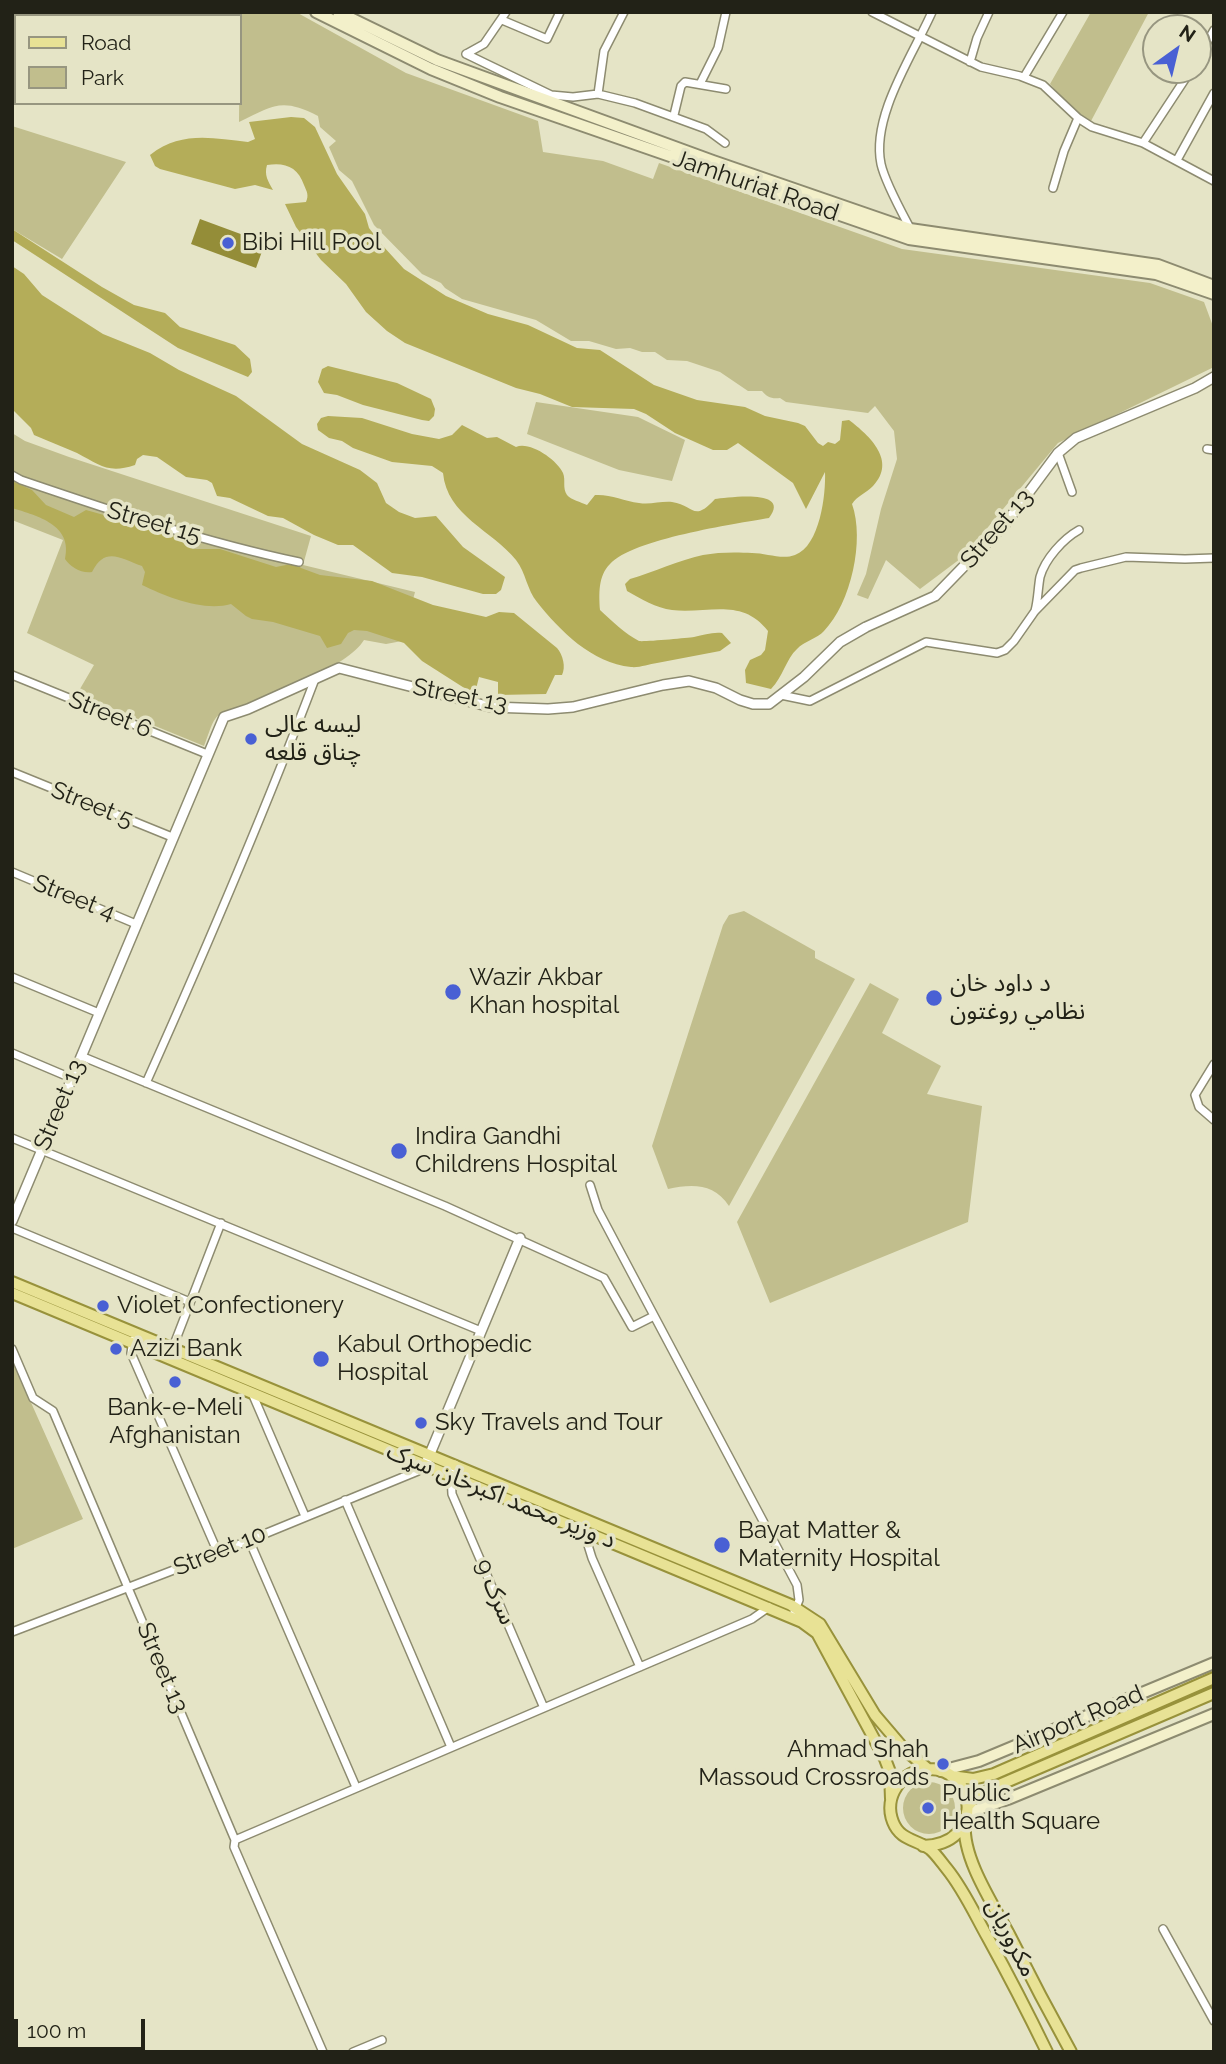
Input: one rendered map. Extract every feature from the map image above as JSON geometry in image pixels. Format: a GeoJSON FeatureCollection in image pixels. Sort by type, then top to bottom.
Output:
{"type":"FeatureCollection","features":[{"type":"Feature","properties":{"kind":"main road","name":"Jamhuriat Road"},"geometry":{"type":"LineString","coordinates":[[316,12],[431,69],[500,97],[909,239],[1156,274],[1214,294]]}},
{"type":"Feature","properties":{"kind":"main road","name":"Jamhuriat Road"},"geometry":{"type":"LineString","coordinates":[[338,12],[437,60],[505,86],[910,229],[1158,265],[1214,286]]}},
{"type":"Feature","properties":{"kind":"main road"},"geometry":{"type":"LineString","coordinates":[[12,1282],[134,1338],[173,1348],[253,1387],[455,1464],[584,1524],[820,1624],[875,1715],[904,1749],[928,1769]]}},
{"type":"Feature","properties":{"kind":"main road","name":"د وزیر محمد اکبرخان سړک"},"geometry":{"type":"LineString","coordinates":[[12,1293],[134,1338],[253,1387],[425,1466],[584,1524],[769,1607],[794,1612],[817,1633],[868,1727],[890,1772],[891,1800]]}},
{"type":"Feature","properties":{"kind":"main road","name":"Airport Road"},"geometry":{"type":"LineString","coordinates":[[946,1773],[1214,1663]]}},
{"type":"Feature","properties":{"kind":"main road"},"geometry":{"type":"LineString","coordinates":[[1047,2052],[967,1898],[931,1850],[912,1843],[897,1829],[890,1810],[896,1787],[904,1777],[915,1771],[928,1769],[973,1779],[993,1774],[1214,1678]]}},
{"type":"Feature","properties":{"kind":"main road","name":"Airport Road"},"geometry":{"type":"LineString","coordinates":[[967,1813],[976,1797],[999,1785],[1214,1693]]}},
{"type":"Feature","properties":{"kind":"main road","name":"Airport Road"},"geometry":{"type":"LineString","coordinates":[[967,1813],[1008,1799],[1214,1714]]}},
{"type":"Feature","properties":{"kind":"main road"},"geometry":{"type":"LineString","coordinates":[[923,1846],[936,1846],[949,1841],[960,1832],[967,1813],[965,1794],[960,1784],[946,1773]]}},
{"type":"Feature","properties":{"kind":"main road","name":"مکروریان"},"geometry":{"type":"LineString","coordinates":[[967,1813],[964,1835],[968,1850],[1071,2052]]}},
{"type":"Feature","properties":{"kind":"street"},"geometry":{"type":"LineString","coordinates":[[560,12],[547,39],[504,16],[484,44],[466,54],[551,95],[573,97],[598,94],[674,115],[706,129],[725,143]]}},
{"type":"Feature","properties":{"kind":"street"},"geometry":{"type":"LineString","coordinates":[[598,94],[604,51],[624,12]]}},
{"type":"Feature","properties":{"kind":"street"},"geometry":{"type":"LineString","coordinates":[[700,84],[718,48],[726,12]]}},
{"type":"Feature","properties":{"kind":"street"},"geometry":{"type":"LineString","coordinates":[[872,12],[981,67],[1043,85],[1078,118],[1092,127],[1143,143],[1214,181]]}},
{"type":"Feature","properties":{"kind":"street"},"geometry":{"type":"LineString","coordinates":[[910,229],[881,167],[879,150],[885,116],[932,12]]}},
{"type":"Feature","properties":{"kind":"street"},"geometry":{"type":"LineString","coordinates":[[970,62],[989,12]]}},
{"type":"Feature","properties":{"kind":"street"},"geometry":{"type":"LineString","coordinates":[[1024,78],[1063,12]]}},
{"type":"Feature","properties":{"kind":"street"},"geometry":{"type":"LineString","coordinates":[[502,70],[505,86]]}},
{"type":"Feature","properties":{"kind":"street"},"geometry":{"type":"LineString","coordinates":[[674,115],[685,82],[726,89]]}},
{"type":"Feature","properties":{"kind":"street"},"geometry":{"type":"LineString","coordinates":[[1143,143],[1182,84]]}},
{"type":"Feature","properties":{"kind":"street"},"geometry":{"type":"LineString","coordinates":[[1177,160],[1214,93]]}},
{"type":"Feature","properties":{"kind":"street"},"geometry":{"type":"LineString","coordinates":[[1053,188],[1078,118]]}},
{"type":"Feature","properties":{"kind":"street","name":"Street 13"},"geometry":{"type":"LineString","coordinates":[[12,1221],[224,717],[339,668],[491,707],[573,707],[689,681],[716,688],[753,704],[769,704],[804,677],[840,642],[866,627],[935,596],[1006,523],[1058,453],[1076,438],[1214,377]]}},
{"type":"Feature","properties":{"kind":"street"},"geometry":{"type":"LineString","coordinates":[[1058,453],[1072,492]]}},
{"type":"Feature","properties":{"kind":"street","name":"Street 15"},"geometry":{"type":"LineString","coordinates":[[12,475],[125,517],[299,562]]}},
{"type":"Feature","properties":{"kind":"street"},"geometry":{"type":"LineString","coordinates":[[1035,611],[1043,571],[1058,547],[1068,536],[1079,530]]}},
{"type":"Feature","properties":{"kind":"street"},"geometry":{"type":"LineString","coordinates":[[781,695],[810,701],[926,642],[997,653],[1005,650],[1035,611],[1074,570],[1126,557],[1214,558]]}},
{"type":"Feature","properties":{"kind":"street","name":"Street 6"},"geometry":{"type":"LineString","coordinates":[[12,675],[207,754]]}},
{"type":"Feature","properties":{"kind":"street"},"geometry":{"type":"LineString","coordinates":[[146,1083],[220,918],[315,679]]}},
{"type":"Feature","properties":{"kind":"street","name":"Street 5"},"geometry":{"type":"LineString","coordinates":[[12,772],[172,837]]}},
{"type":"Feature","properties":{"kind":"street","name":"Street 4"},"geometry":{"type":"LineString","coordinates":[[12,872],[136,924]]}},
{"type":"Feature","properties":{"kind":"street"},"geometry":{"type":"LineString","coordinates":[[12,977],[99,1013]]}},
{"type":"Feature","properties":{"kind":"street"},"geometry":{"type":"LineString","coordinates":[[12,1053],[71,1078]]}},
{"type":"Feature","properties":{"kind":"street"},"geometry":{"type":"LineString","coordinates":[[80,1056],[520,1238],[604,1278],[632,1327],[654,1316]]}},
{"type":"Feature","properties":{"kind":"street"},"geometry":{"type":"LineString","coordinates":[[1214,1064],[1195,1095],[1199,1107],[1214,1120]]}},
{"type":"Feature","properties":{"kind":"street"},"geometry":{"type":"LineString","coordinates":[[1205,1079],[1214,1083]]}},
{"type":"Feature","properties":{"kind":"street"},"geometry":{"type":"LineString","coordinates":[[12,1138],[481,1331]]}},
{"type":"Feature","properties":{"kind":"street"},"geometry":{"type":"LineString","coordinates":[[590,1185],[598,1210],[797,1585],[799,1600],[794,1612]]}},
{"type":"Feature","properties":{"kind":"street"},"geometry":{"type":"LineString","coordinates":[[173,1348],[221,1223]]}},
{"type":"Feature","properties":{"kind":"street"},"geometry":{"type":"LineString","coordinates":[[12,1227],[190,1302]]}},
{"type":"Feature","properties":{"kind":"street"},"geometry":{"type":"LineString","coordinates":[[425,1466],[520,1238]]}},
{"type":"Feature","properties":{"kind":"street"},"geometry":{"type":"LineString","coordinates":[[134,1338],[131,1353],[218,1553]]}},
{"type":"Feature","properties":{"kind":"street","name":"Street 13"},"geometry":{"type":"LineString","coordinates":[[12,1349],[33,1398],[53,1411],[235,1840],[234,1847],[323,2052]]}},
{"type":"Feature","properties":{"kind":"street"},"geometry":{"type":"LineString","coordinates":[[253,1387],[305,1516]]}},
{"type":"Feature","properties":{"kind":"street"},"geometry":{"type":"LineString","coordinates":[[450,1476],[455,1464]]}},
{"type":"Feature","properties":{"kind":"street","name":"Street 10"},"geometry":{"type":"LineString","coordinates":[[12,1632],[218,1553],[425,1466]]}},
{"type":"Feature","properties":{"kind":"street","name":"سرک 9"},"geometry":{"type":"LineString","coordinates":[[450,1476],[452,1494],[544,1708]]}},
{"type":"Feature","properties":{"kind":"street"},"geometry":{"type":"LineString","coordinates":[[345,1500],[451,1747]]}},
{"type":"Feature","properties":{"kind":"street"},"geometry":{"type":"LineString","coordinates":[[584,1524],[592,1558],[640,1667]]}},
{"type":"Feature","properties":{"kind":"street"},"geometry":{"type":"LineString","coordinates":[[249,1539],[356,1787]]}},
{"type":"Feature","properties":{"kind":"street"},"geometry":{"type":"LineString","coordinates":[[235,1840],[752,1619],[769,1607]]}},
{"type":"Feature","properties":{"kind":"street"},"geometry":{"type":"LineString","coordinates":[[1163,1929],[1214,2021]]}},
{"type":"Feature","properties":{"kind":"street"},"geometry":{"type":"LineString","coordinates":[[353,2052],[383,2040]]}},
{"type":"Feature","properties":{"kind":"green space"},"geometry":{"type":"Polygon","coordinates":[[[296,12],[406,73],[538,121],[543,152],[603,161],[653,179],[659,163],[902,249],[1150,283],[1204,302],[1214,329],[1214,367],[1058,443],[964,556],[920,589],[886,560],[868,599],[857,595],[866,574],[881,509],[897,459],[894,431],[875,406],[868,413],[786,402],[770,397],[762,391],[748,391],[720,372],[687,361],[667,360],[655,352],[616,349],[589,341],[571,341],[536,320],[462,299],[441,283],[422,274],[374,225],[352,181],[339,170],[329,147],[336,141],[320,127],[318,116],[286,105],[269,108],[239,122],[239,105],[242,105],[242,14],[162,14],[296,12]]]}},
{"type":"Feature","properties":{"kind":"green space"},"geometry":{"type":"Polygon","coordinates":[[[1091,12],[1149,12],[1142,14],[1142,25],[1091,121],[1070,107],[1050,84],[1091,12]]]}},
{"type":"Feature","properties":{"kind":"green space"},"geometry":{"type":"Polygon","coordinates":[[[12,126],[126,162],[62,259],[12,229],[12,126]]]}},
{"type":"Feature","properties":{"kind":"green space"},"geometry":{"type":"Polygon","coordinates":[[[536,402],[638,417],[685,440],[672,481],[619,470],[527,434],[536,402]]]}},
{"type":"Feature","properties":{"kind":"green space"},"geometry":{"type":"Polygon","coordinates":[[[12,433],[25,441],[69,457],[311,536],[303,565],[415,592],[402,641],[386,644],[364,640],[355,650],[326,670],[241,707],[224,711],[212,724],[204,746],[77,694],[94,665],[27,633],[63,540],[12,520],[12,433]]]}},
{"type":"Feature","properties":{"kind":"green space"},"geometry":{"type":"Polygon","coordinates":[[[744,911],[815,951],[815,958],[855,979],[729,1206],[717,1193],[702,1187],[668,1189],[652,1146],[723,925],[729,915],[744,911]]]}},
{"type":"Feature","properties":{"kind":"green space"},"geometry":{"type":"Polygon","coordinates":[[[870,983],[899,999],[882,1033],[941,1066],[927,1094],[982,1106],[968,1222],[770,1303],[737,1222],[870,983]]]}},
{"type":"Feature","properties":{"kind":"green space"},"geometry":{"type":"Polygon","coordinates":[[[12,1360],[83,1519],[12,1549],[12,1360]]]}},
{"type":"Feature","properties":{"kind":"green space"},"geometry":{"type":"Polygon","coordinates":[[[929,1782],[939,1784],[947,1790],[953,1798],[953,1818],[947,1826],[939,1832],[929,1834],[919,1832],[911,1826],[905,1818],[903,1808],[905,1798],[911,1790],[919,1784],[929,1782]]]}},
{"type":"Feature","properties":{"kind":"shaded area"},"geometry":{"type":"Polygon","coordinates":[[[304,118],[315,127],[337,174],[365,214],[369,228],[383,246],[404,269],[446,296],[488,314],[528,325],[577,348],[600,350],[654,385],[697,400],[745,407],[765,416],[798,423],[805,426],[823,446],[828,442],[835,444],[840,440],[842,421],[849,420],[872,441],[878,450],[882,467],[880,477],[873,486],[852,504],[856,519],[856,553],[842,604],[824,631],[793,653],[771,689],[746,683],[745,670],[750,660],[765,650],[768,631],[758,620],[736,610],[666,609],[627,591],[625,584],[630,579],[703,555],[734,552],[785,557],[804,550],[816,531],[820,518],[825,472],[806,509],[793,483],[738,443],[727,450],[713,450],[675,433],[634,409],[572,407],[516,388],[405,343],[366,312],[346,284],[321,260],[296,227],[285,204],[306,202],[307,192],[298,174],[290,167],[280,164],[267,165],[266,175],[273,190],[255,185],[235,189],[160,169],[155,166],[150,155],[162,147],[185,139],[209,138],[248,142],[255,139],[249,122],[304,118]]]}},
{"type":"Feature","properties":{"kind":"shaded area","name":"Bibi Hill Pool"},"geometry":{"type":"Polygon","coordinates":[[[200,219],[265,243],[256,268],[191,244],[200,219]]]}},
{"type":"Feature","properties":{"kind":"shaded area"},"geometry":{"type":"Polygon","coordinates":[[[12,229],[134,305],[165,313],[180,327],[235,345],[250,359],[252,372],[248,377],[178,348],[12,240],[12,229]]]}},
{"type":"Feature","properties":{"kind":"shaded area"},"geometry":{"type":"Polygon","coordinates":[[[12,266],[24,274],[42,295],[103,334],[150,353],[179,370],[236,396],[302,444],[360,470],[377,483],[386,503],[399,512],[415,518],[436,516],[463,547],[505,577],[501,590],[496,594],[483,594],[422,577],[392,573],[353,545],[338,545],[283,518],[268,516],[230,498],[217,496],[212,483],[186,477],[157,457],[143,455],[137,459],[135,465],[111,468],[34,435],[31,428],[12,409],[12,266]]]}},
{"type":"Feature","properties":{"kind":"shaded area"},"geometry":{"type":"Polygon","coordinates":[[[328,366],[397,383],[431,399],[435,409],[434,416],[429,421],[422,420],[324,393],[318,382],[322,369],[328,366]]]}},
{"type":"Feature","properties":{"kind":"shaded area"},"geometry":{"type":"Polygon","coordinates":[[[321,418],[362,418],[412,434],[439,439],[452,435],[462,425],[487,438],[497,437],[516,447],[535,449],[560,468],[567,495],[587,505],[595,495],[643,503],[672,502],[694,511],[702,510],[715,499],[755,497],[772,502],[774,509],[769,518],[661,540],[622,555],[610,564],[601,580],[600,610],[639,641],[722,633],[731,643],[720,651],[634,667],[617,664],[590,652],[556,624],[537,602],[522,570],[506,549],[462,512],[446,488],[443,473],[432,466],[392,462],[329,438],[318,430],[317,424],[321,418]]]}},
{"type":"Feature","properties":{"kind":"shaded area"},"geometry":{"type":"Polygon","coordinates":[[[12,481],[32,490],[46,505],[74,517],[86,510],[176,538],[193,549],[220,549],[276,567],[296,563],[301,568],[320,575],[372,581],[433,605],[486,617],[499,612],[514,613],[557,648],[563,661],[562,675],[555,675],[546,694],[498,695],[498,682],[479,677],[475,693],[422,661],[404,643],[367,631],[354,630],[348,633],[341,644],[327,648],[320,636],[273,622],[252,619],[231,604],[198,605],[152,590],[142,585],[145,572],[142,566],[114,556],[102,559],[92,572],[80,571],[65,559],[66,547],[59,530],[42,519],[12,508],[12,481]]]}},
{"type":"Feature","properties":{"kind":"place","name":"Bibi Hill Pool"},"geometry":{"type":"Point","coordinates":[228,243]}},
{"type":"Feature","properties":{"kind":"place","name":"لیسه عالی چناق قلعه"},"geometry":{"type":"Point","coordinates":[251,739]}},
{"type":"Feature","properties":{"kind":"place","name":"Wazir Akbar Khan hospital"},"geometry":{"type":"Point","coordinates":[453,992]}},
{"type":"Feature","properties":{"kind":"place","name":"د داود خان نظامي روغتون"},"geometry":{"type":"Point","coordinates":[934,998]}},
{"type":"Feature","properties":{"kind":"place","name":"Indira Gandhi Childrens Hospital"},"geometry":{"type":"Point","coordinates":[399,1151]}},
{"type":"Feature","properties":{"kind":"place","name":"Violet Confectionery"},"geometry":{"type":"Point","coordinates":[103,1306]}},
{"type":"Feature","properties":{"kind":"place","name":"Azizi Bank"},"geometry":{"type":"Point","coordinates":[116,1349]}},
{"type":"Feature","properties":{"kind":"place","name":"Kabul Orthopedic Hospital"},"geometry":{"type":"Point","coordinates":[321,1359]}},
{"type":"Feature","properties":{"kind":"place","name":"Bank-e-Meli Afghanistan"},"geometry":{"type":"Point","coordinates":[175,1382]}},
{"type":"Feature","properties":{"kind":"place","name":"Sky Travels and Tour"},"geometry":{"type":"Point","coordinates":[421,1423]}},
{"type":"Feature","properties":{"kind":"place","name":"Bayat Matter & Maternity Hospital"},"geometry":{"type":"Point","coordinates":[722,1545]}},
{"type":"Feature","properties":{"kind":"place","name":"Ahmad Shah Massoud Crossroads"},"geometry":{"type":"Point","coordinates":[943,1764]}},
{"type":"Feature","properties":{"kind":"place","name":"Public Health Square"},"geometry":{"type":"Point","coordinates":[928,1808]}}]}
